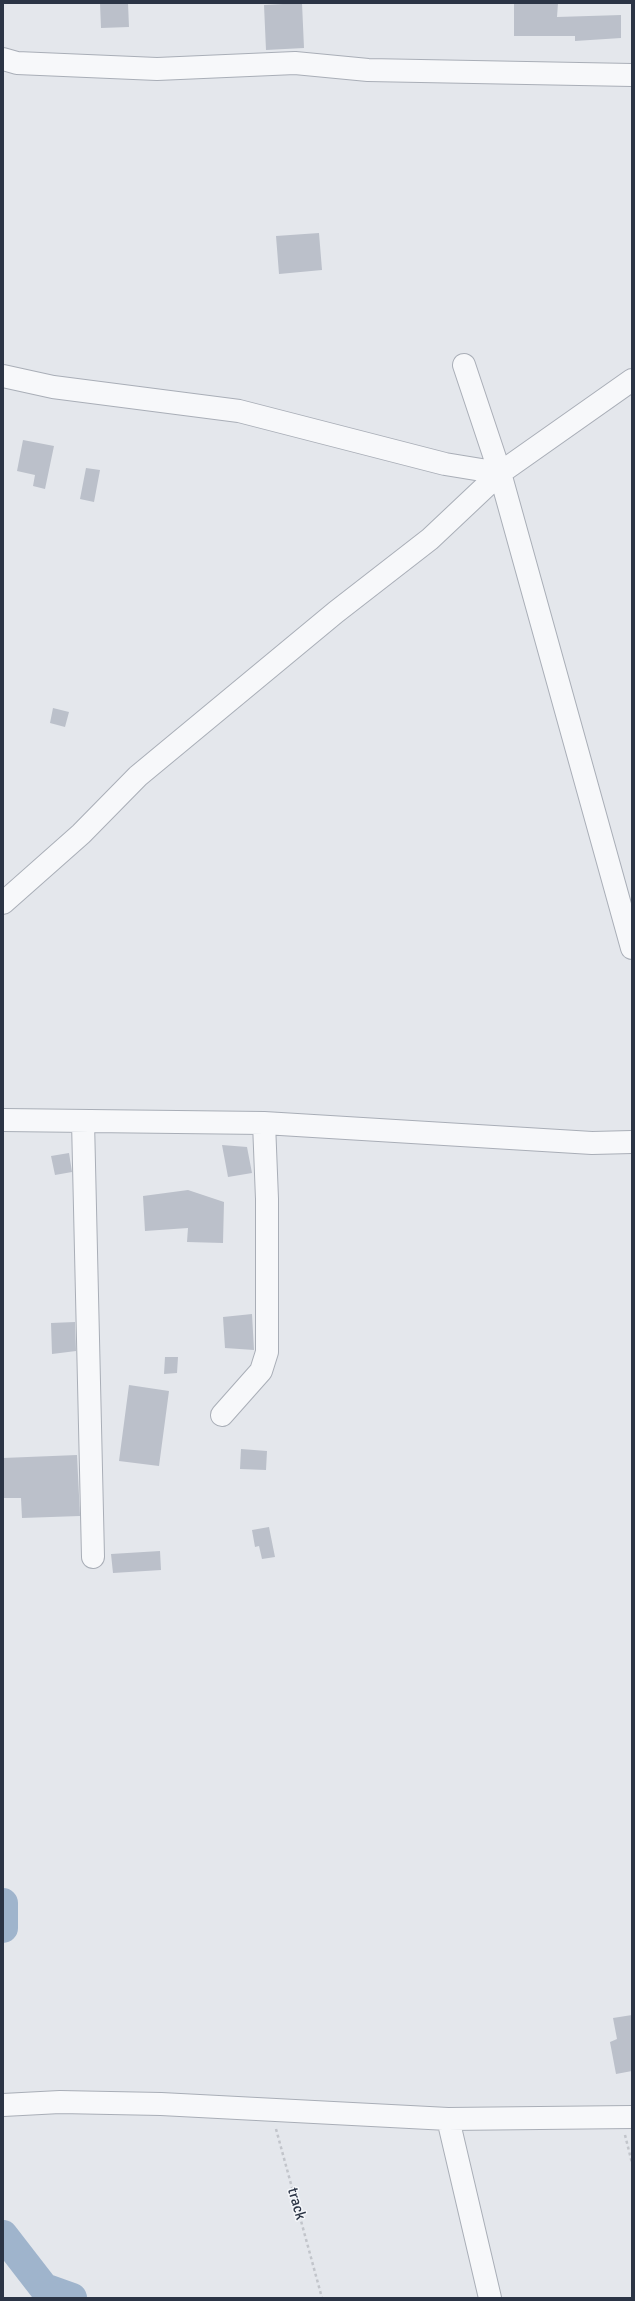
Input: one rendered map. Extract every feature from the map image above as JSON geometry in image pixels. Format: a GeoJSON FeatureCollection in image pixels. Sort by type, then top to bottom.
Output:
{"type":"FeatureCollection","features":[{"type":"Feature","properties":{"kind":"street"},"geometry":{"type":"LineString","coordinates":[[3,59],[17,63],[157,69],[295,63],[368,70],[632,75]]}},
{"type":"Feature","properties":{"kind":"street"},"geometry":{"type":"LineString","coordinates":[[464,365],[500,473],[632,948]]}},
{"type":"Feature","properties":{"kind":"street"},"geometry":{"type":"LineString","coordinates":[[3,376],[53,387],[238,411],[445,464],[500,473]]}},
{"type":"Feature","properties":{"kind":"street"},"geometry":{"type":"LineString","coordinates":[[3,903],[81,834],[138,776],[336,612],[430,539],[500,473],[632,380]]}},
{"type":"Feature","properties":{"kind":"street"},"geometry":{"type":"LineString","coordinates":[[3,1120],[264,1123],[592,1143],[632,1142]]}},
{"type":"Feature","properties":{"kind":"street"},"geometry":{"type":"LineString","coordinates":[[83,1121],[93,1557]]}},
{"type":"Feature","properties":{"kind":"street"},"geometry":{"type":"LineString","coordinates":[[222,1415],[261,1371],[267,1352],[268,1208],[264,1123]]}},
{"type":"Feature","properties":{"kind":"street"},"geometry":{"type":"LineString","coordinates":[[3,2105],[60,2102],[161,2104],[448,2119],[626,2117]]}},
{"type":"Feature","properties":{"kind":"street"},"geometry":{"type":"LineString","coordinates":[[448,2119],[490,2298]]}},
{"type":"Feature","properties":{"kind":"path","name":"track"},"geometry":{"type":"LineString","coordinates":[[270,2110],[322,2298]]}},
{"type":"Feature","properties":{"kind":"path"},"geometry":{"type":"LineString","coordinates":[[626,2117],[632,2163]]}},
{"type":"Feature","properties":{"kind":"building"},"geometry":{"type":"Polygon","coordinates":[[[100,3],[128,3],[129,27],[101,28],[100,3]]]}},
{"type":"Feature","properties":{"kind":"building"},"geometry":{"type":"Polygon","coordinates":[[[302,3],[304,48],[266,50],[264,5],[302,3]]]}},
{"type":"Feature","properties":{"kind":"building"},"geometry":{"type":"Polygon","coordinates":[[[514,3],[558,3],[557,17],[621,15],[621,38],[575,41],[575,36],[514,36],[514,3]]]}},
{"type":"Feature","properties":{"kind":"building"},"geometry":{"type":"Polygon","coordinates":[[[319,233],[322,270],[279,274],[276,236],[319,233]]]}},
{"type":"Feature","properties":{"kind":"building"},"geometry":{"type":"Polygon","coordinates":[[[23,440],[54,446],[45,489],[33,486],[35,475],[17,471],[23,440]]]}},
{"type":"Feature","properties":{"kind":"building"},"geometry":{"type":"Polygon","coordinates":[[[86,468],[100,470],[94,502],[80,499],[86,468]]]}},
{"type":"Feature","properties":{"kind":"building"},"geometry":{"type":"Polygon","coordinates":[[[53,708],[69,712],[65,727],[50,723],[53,708]]]}},
{"type":"Feature","properties":{"kind":"building"},"geometry":{"type":"Polygon","coordinates":[[[222,1145],[247,1147],[252,1173],[228,1177],[222,1145]]]}},
{"type":"Feature","properties":{"kind":"building"},"geometry":{"type":"Polygon","coordinates":[[[69,1153],[72,1172],[55,1175],[51,1156],[69,1153]]]}},
{"type":"Feature","properties":{"kind":"building"},"geometry":{"type":"Polygon","coordinates":[[[188,1190],[224,1202],[223,1243],[187,1242],[188,1228],[145,1231],[143,1196],[188,1190]]]}},
{"type":"Feature","properties":{"kind":"building"},"geometry":{"type":"Polygon","coordinates":[[[252,1314],[254,1350],[225,1348],[223,1317],[252,1314]]]}},
{"type":"Feature","properties":{"kind":"building"},"geometry":{"type":"Polygon","coordinates":[[[75,1322],[76,1351],[52,1354],[51,1323],[75,1322]]]}},
{"type":"Feature","properties":{"kind":"building"},"geometry":{"type":"Polygon","coordinates":[[[165,1357],[178,1357],[177,1373],[164,1374],[165,1357]]]}},
{"type":"Feature","properties":{"kind":"building"},"geometry":{"type":"Polygon","coordinates":[[[129,1385],[169,1391],[159,1466],[119,1461],[129,1385]]]}},
{"type":"Feature","properties":{"kind":"building"},"geometry":{"type":"Polygon","coordinates":[[[241,1449],[267,1451],[266,1470],[240,1469],[241,1449]]]}},
{"type":"Feature","properties":{"kind":"building"},"geometry":{"type":"Polygon","coordinates":[[[77,1455],[80,1516],[22,1518],[21,1498],[3,1498],[3,1458],[77,1455]]]}},
{"type":"Feature","properties":{"kind":"building"},"geometry":{"type":"Polygon","coordinates":[[[269,1527],[275,1557],[262,1559],[259,1546],[255,1547],[252,1530],[269,1527]]]}},
{"type":"Feature","properties":{"kind":"building"},"geometry":{"type":"Polygon","coordinates":[[[160,1551],[161,1570],[113,1573],[111,1554],[160,1551]]]}},
{"type":"Feature","properties":{"kind":"building"},"geometry":{"type":"Polygon","coordinates":[[[632,2015],[632,2071],[616,2074],[610,2042],[617,2039],[613,2018],[632,2015]]]}},
{"type":"Feature","properties":{"kind":"waterway"},"geometry":{"type":"LineString","coordinates":[[3,1903],[3,1928]]}},
{"type":"Feature","properties":{"kind":"waterway"},"geometry":{"type":"LineString","coordinates":[[3,2235],[44,2288],[72,2298]]}}]}
